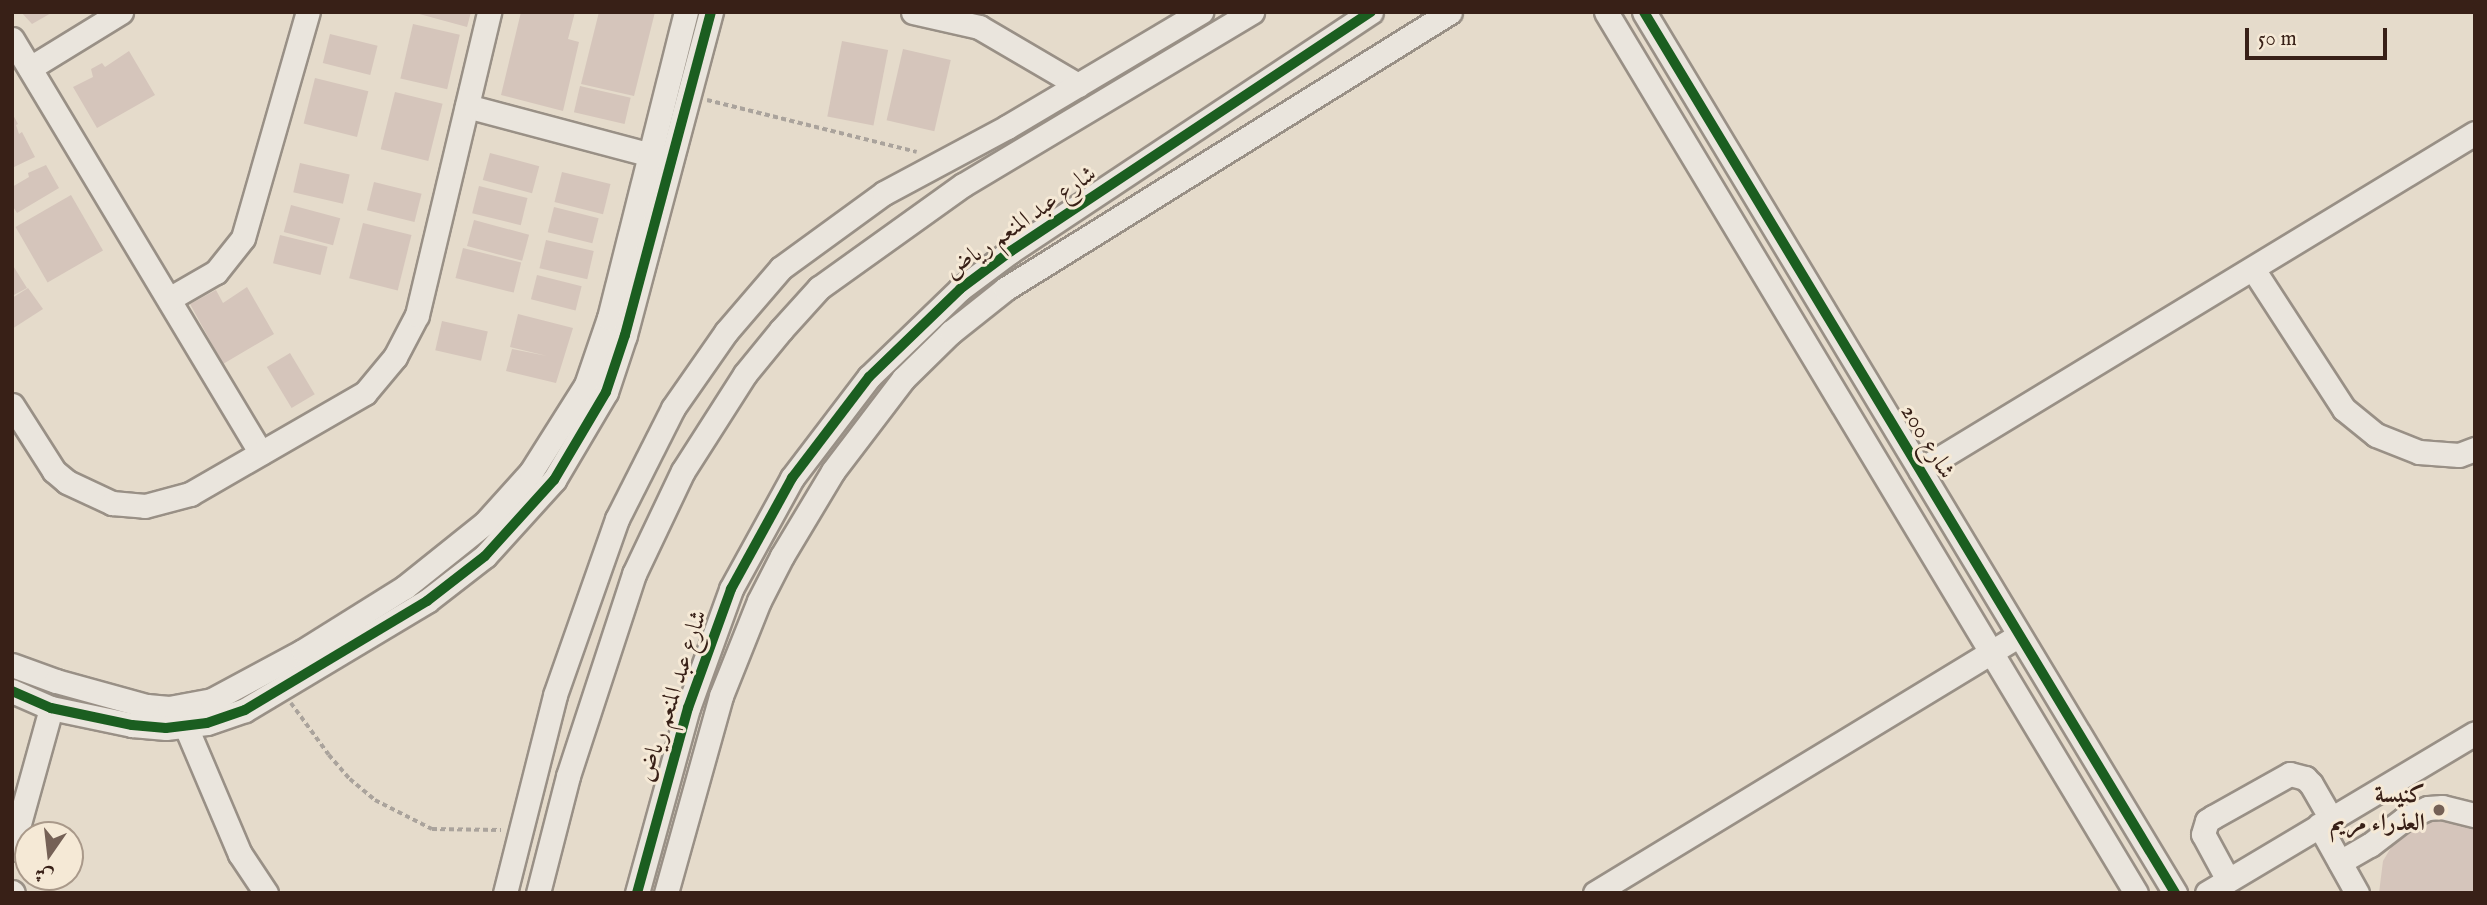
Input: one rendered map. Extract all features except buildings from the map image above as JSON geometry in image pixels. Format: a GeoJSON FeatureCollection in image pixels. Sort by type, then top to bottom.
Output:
{"type":"FeatureCollection","features":[{"type":"Feature","properties":{"kind":"street"},"geometry":{"type":"LineString","coordinates":[[30,68],[121,12]]}},
{"type":"Feature","properties":{"kind":"street"},"geometry":{"type":"LineString","coordinates":[[169,299],[216,272],[243,238],[308,12]]}},
{"type":"Feature","properties":{"kind":"street"},"geometry":{"type":"LineString","coordinates":[[12,405],[54,471],[81,491],[113,503],[145,506],[175,500],[365,393],[395,357],[417,314],[489,12]]}},
{"type":"Feature","properties":{"kind":"street"},"geometry":{"type":"LineString","coordinates":[[12,665],[56,681],[147,706],[169,708],[201,703],[232,692],[303,651],[433,568],[485,523],[531,472],[586,385],[609,318],[686,12]]}},
{"type":"Feature","properties":{"kind":"street"},"geometry":{"type":"LineString","coordinates":[[12,691],[51,708],[132,725],[186,727],[226,718],[281,688],[457,580],[511,531],[554,480],[606,392],[690,96],[711,12]]}},
{"type":"Feature","properties":{"kind":"street"},"geometry":{"type":"LineString","coordinates":[[913,12],[956,16],[1001,39],[1078,85]]}},
{"type":"Feature","properties":{"kind":"street"},"geometry":{"type":"LineString","coordinates":[[505,893],[555,695],[592,582],[630,489],[674,408],[726,332],[781,268],[884,193],[1078,85],[1201,12]]}},
{"type":"Feature","properties":{"kind":"street"},"geometry":{"type":"LineString","coordinates":[[538,893],[568,776],[634,574],[657,521],[695,451],[745,374],[819,288],[963,185],[1252,12]]}},
{"type":"Feature","properties":{"kind":"street","name":"شارع عبد المنعم رياض"},"geometry":{"type":"LineString","coordinates":[[637,893],[688,708],[731,589],[792,478],[861,387],[922,323],[1011,251],[1371,12]]}},
{"type":"Feature","properties":{"kind":"street"},"geometry":{"type":"LineString","coordinates":[[666,893],[721,696],[759,601],[782,556],[833,471],[903,379],[951,332],[1005,289],[1450,12]]}},
{"type":"Feature","properties":{"kind":"street"},"geometry":{"type":"LineString","coordinates":[[1606,12],[2136,893]]}},
{"type":"Feature","properties":{"kind":"street","name":"شارع 200"},"geometry":{"type":"LineString","coordinates":[[1644,12],[2175,893]]}},
{"type":"Feature","properties":{"kind":"street"},"geometry":{"type":"LineString","coordinates":[[12,39],[261,453]]}},
{"type":"Feature","properties":{"kind":"street"},"geometry":{"type":"LineString","coordinates":[[467,106],[672,161]]}},
{"type":"Feature","properties":{"kind":"street"},"geometry":{"type":"LineString","coordinates":[[1920,470],[2475,133]]}},
{"type":"Feature","properties":{"kind":"street"},"geometry":{"type":"LineString","coordinates":[[2253,269],[2344,409],[2376,435],[2419,452],[2459,455],[2475,449]]}},
{"type":"Feature","properties":{"kind":"street"},"geometry":{"type":"LineString","coordinates":[[1595,893],[2020,635]]}},
{"type":"Feature","properties":{"kind":"street"},"geometry":{"type":"LineString","coordinates":[[12,849],[51,708]]}},
{"type":"Feature","properties":{"kind":"street"},"geometry":{"type":"LineString","coordinates":[[186,727],[240,854],[265,893]]}},
{"type":"Feature","properties":{"kind":"street"},"geometry":{"type":"LineString","coordinates":[[2207,893],[2475,733]]}},
{"type":"Feature","properties":{"kind":"street"},"geometry":{"type":"LineString","coordinates":[[2228,880],[2203,834],[2207,821],[2290,774],[2305,778],[2311,784],[2340,862],[2357,893]]}},
{"type":"Feature","properties":{"kind":"street"},"geometry":{"type":"LineString","coordinates":[[2340,862],[2370,845],[2404,819],[2428,808],[2442,807],[2475,815]]}},
{"type":"Feature","properties":{"kind":"path"},"geometry":{"type":"LineString","coordinates":[[690,96],[946,159]]}},
{"type":"Feature","properties":{"kind":"path"},"geometry":{"type":"LineString","coordinates":[[281,688],[350,779],[393,811],[432,829],[521,831]]}},
{"type":"Feature","properties":{"kind":"cycle path"},"geometry":{"type":"LineString","coordinates":[[12,691],[51,708],[132,725],[166,728],[207,723],[245,710],[427,601],[485,556],[554,480],[606,392],[625,335],[711,12]]}},
{"type":"Feature","properties":{"kind":"cycle path"},"geometry":{"type":"LineString","coordinates":[[637,893],[688,708],[731,589],[792,478],[869,377],[960,289],[1011,251],[1371,12]]}},
{"type":"Feature","properties":{"kind":"cycle path"},"geometry":{"type":"LineString","coordinates":[[1644,12],[2175,893]]}},
{"type":"Feature","properties":{"kind":"place","name":"كنيسة العذراء مريم"},"geometry":{"type":"Point","coordinates":[2439,810]}}]}
